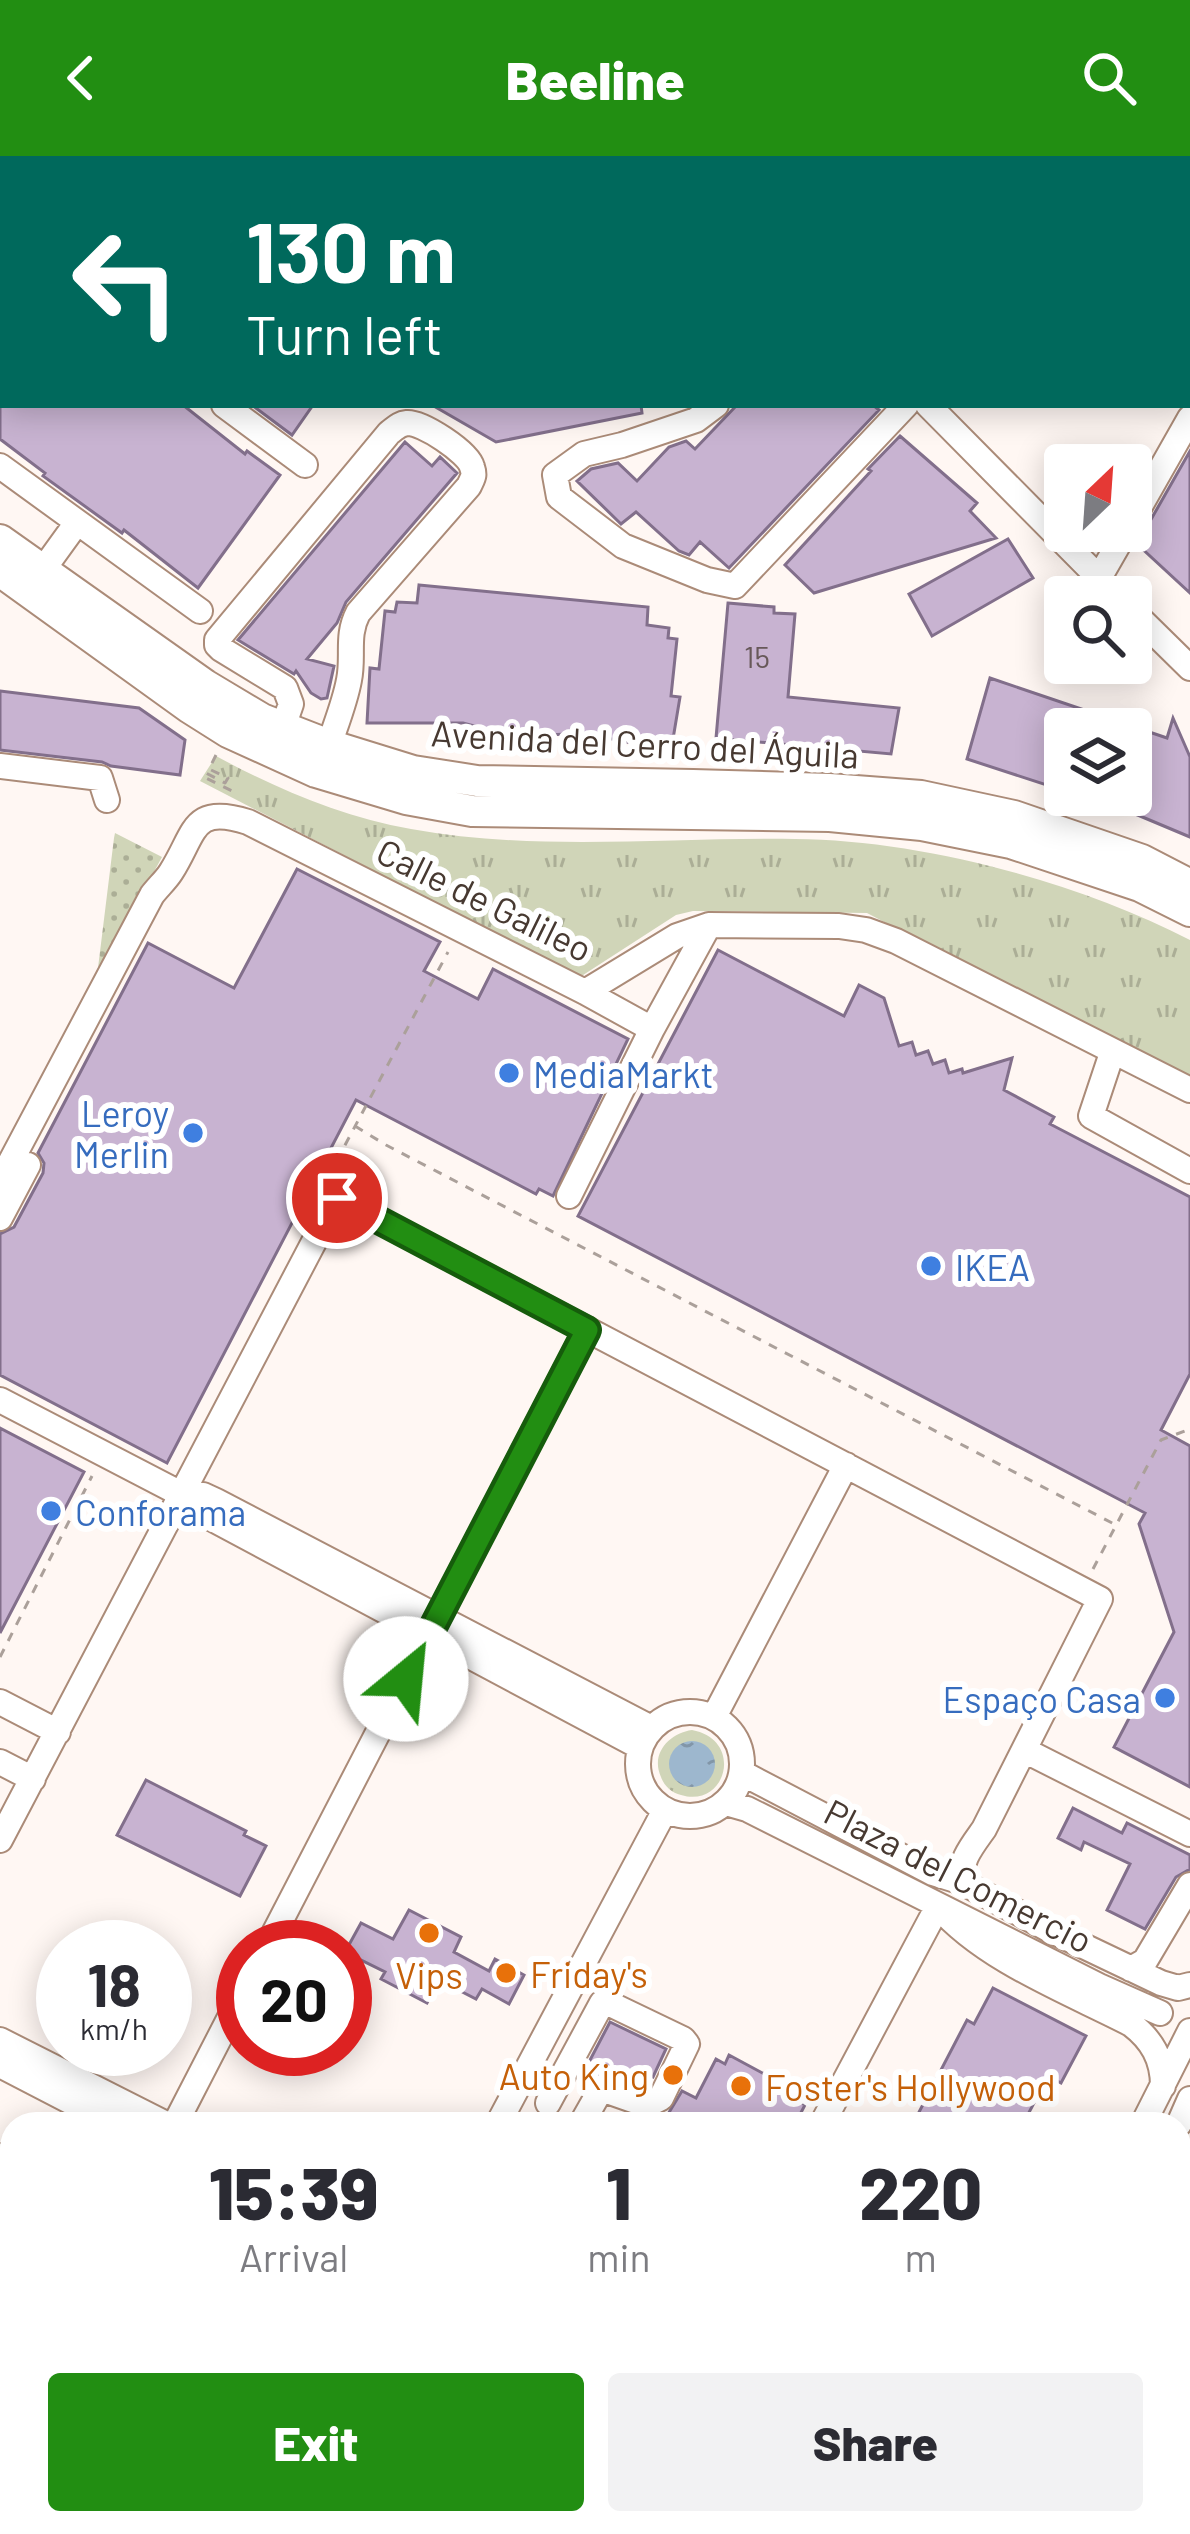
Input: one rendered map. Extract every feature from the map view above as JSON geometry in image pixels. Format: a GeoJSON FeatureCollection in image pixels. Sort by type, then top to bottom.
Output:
{"type":"FeatureCollection","features":[{"type":"Feature","properties":{"kind":"main road","name":"Avenida del Cerro del Águila"},"geometry":{"type":"LineString","coordinates":[[0,540],[262,719],[413,771],[476,781],[761,787],[921,796],[1014,816],[1142,860],[1190,885]]}},
{"type":"Feature","properties":{"kind":"main road","name":"Avenida del Cerro del Águila"},"geometry":{"type":"LineString","coordinates":[[0,571],[228,732],[316,772],[406,799],[472,811],[830,815],[922,825],[1011,843],[1140,886],[1190,911]]}},
{"type":"Feature","properties":{"kind":"street"},"geometry":{"type":"LineString","coordinates":[[228,408],[305,465]]}},
{"type":"Feature","properties":{"kind":"street"},"geometry":{"type":"LineString","coordinates":[[712,408],[696,420],[584,454],[555,475],[560,497],[623,546],[707,580],[735,586],[903,408]]}},
{"type":"Feature","properties":{"kind":"street"},"geometry":{"type":"LineString","coordinates":[[931,408],[1097,576]]}},
{"type":"Feature","properties":{"kind":"street"},"geometry":{"type":"LineString","coordinates":[[1152,485],[1190,418]]}},
{"type":"Feature","properties":{"kind":"street"},"geometry":{"type":"LineString","coordinates":[[283,727],[291,704],[285,688],[221,649],[217,640],[389,433],[401,424],[416,424],[466,456],[473,478],[358,613],[350,642],[350,676],[328,745]]}},
{"type":"Feature","properties":{"kind":"street"},"geometry":{"type":"LineString","coordinates":[[0,466],[200,610]]}},
{"type":"Feature","properties":{"kind":"street"},"geometry":{"type":"LineString","coordinates":[[42,571],[76,524]]}},
{"type":"Feature","properties":{"kind":"street"},"geometry":{"type":"LineString","coordinates":[[1152,631],[1190,668]]}},
{"type":"Feature","properties":{"kind":"street"},"geometry":{"type":"LineString","coordinates":[[0,766],[100,778],[107,800]]}},
{"type":"Feature","properties":{"kind":"street","name":"Calle de Galileo"},"geometry":{"type":"LineString","coordinates":[[0,1182],[152,895],[171,872],[194,826],[216,815],[248,822],[585,992],[677,936],[709,925],[866,930],[1190,1090]]}},
{"type":"Feature","properties":{"kind":"street","name":"Calle de Galileo"},"geometry":{"type":"LineString","coordinates":[[0,1218],[164,901],[171,872]]}},
{"type":"Feature","properties":{"kind":"street"},"geometry":{"type":"LineString","coordinates":[[569,1196],[709,925]]}},
{"type":"Feature","properties":{"kind":"street"},"geometry":{"type":"LineString","coordinates":[[585,992],[652,1029]]}},
{"type":"Feature","properties":{"kind":"street"},"geometry":{"type":"LineString","coordinates":[[1112,1053],[1091,1116],[1190,1171]]}},
{"type":"Feature","properties":{"kind":"street"},"geometry":{"type":"LineString","coordinates":[[0,1840],[337,1198],[1100,1598],[984,1829],[966,1855],[960,1870],[962,1882]]}},
{"type":"Feature","properties":{"kind":"street"},"geometry":{"type":"LineString","coordinates":[[281,1920],[587,1330]]}},
{"type":"Feature","properties":{"kind":"street"},"geometry":{"type":"LineString","coordinates":[[0,1400],[182,1494],[216,1501],[646,1738]]}},
{"type":"Feature","properties":{"kind":"street"},"geometry":{"type":"LineString","coordinates":[[713,1717],[845,1465]]}},
{"type":"Feature","properties":{"kind":"street"},"geometry":{"type":"LineString","coordinates":[[0,1702],[58,1732]]}},
{"type":"Feature","properties":{"kind":"street"},"geometry":{"type":"LineString","coordinates":[[680,1712],[713,1717],[737,1740],[742,1773],[737,1790],[726,1803],[696,1817],[665,1810],[641,1783],[638,1765],[646,1738],[664,1718],[680,1712]]}},
{"type":"Feature","properties":{"kind":"street"},"geometry":{"type":"LineString","coordinates":[[1024,1750],[1190,1834]]}},
{"type":"Feature","properties":{"kind":"street"},"geometry":{"type":"LineString","coordinates":[[0,1762],[33,1779]]}},
{"type":"Feature","properties":{"kind":"street","name":"Plaza del Comercio"},"geometry":{"type":"LineString","coordinates":[[742,1773],[1161,1984],[1190,1985]]}},
{"type":"Feature","properties":{"kind":"street","name":"Plaza del Comercio"},"geometry":{"type":"LineString","coordinates":[[726,1803],[747,1809],[1176,2022]]}},
{"type":"Feature","properties":{"kind":"street"},"geometry":{"type":"LineString","coordinates":[[504,2112],[665,1810]]}},
{"type":"Feature","properties":{"kind":"street"},"geometry":{"type":"LineString","coordinates":[[933,1873],[948,1888],[1089,1965],[1176,2022],[1163,2086],[1149,2112]]}},
{"type":"Feature","properties":{"kind":"street"},"geometry":{"type":"LineString","coordinates":[[1131,1969],[1145,1960],[1190,1885]]}},
{"type":"Feature","properties":{"kind":"street"},"geometry":{"type":"LineString","coordinates":[[828,2112],[938,1906],[983,1948],[1144,2034],[1159,2060],[1163,2086]]}},
{"type":"Feature","properties":{"kind":"street"},"geometry":{"type":"LineString","coordinates":[[548,2103],[602,2003],[687,2044],[661,2098],[646,2105],[600,2091],[588,2112]]}},
{"type":"Feature","properties":{"kind":"street"},"geometry":{"type":"LineString","coordinates":[[0,2040],[142,2112]]}},
{"type":"Feature","properties":{"kind":"street"},"geometry":{"type":"LineString","coordinates":[[181,2112],[216,2044]]}},
{"type":"Feature","properties":{"kind":"street"},"geometry":{"type":"LineString","coordinates":[[0,2065],[91,2112]]}},
{"type":"Feature","properties":{"kind":"path"},"geometry":{"type":"LineString","coordinates":[[337,1198],[321,1190],[460,930]]}},
{"type":"Feature","properties":{"kind":"path"},"geometry":{"type":"LineString","coordinates":[[355,1126],[1116,1525]]}},
{"type":"Feature","properties":{"kind":"path"},"geometry":{"type":"LineString","coordinates":[[0,1657],[94,1471]]}},
{"type":"Feature","properties":{"kind":"green space"},"geometry":{"type":"Polygon","coordinates":[[[216,756],[310,800],[411,829],[554,842],[844,841],[946,856],[1049,883],[1190,940],[1190,1082],[867,913],[693,911],[676,915],[580,977],[200,781],[216,756]]]}},
{"type":"Feature","properties":{"kind":"green space"},"geometry":{"type":"Polygon","coordinates":[[[115,833],[162,857],[97,976],[114,838],[115,833]]]}},
{"type":"Feature","properties":{"kind":"green space"},"geometry":{"type":"Polygon","coordinates":[[[692,1730],[709,1736],[724,1759],[718,1783],[697,1797],[672,1791],[658,1768],[664,1746],[692,1730]]]}},
{"type":"Feature","properties":{"kind":"water"},"geometry":{"type":"Polygon","coordinates":[[[692,1741],[708,1748],[715,1764],[708,1780],[692,1787],[676,1780],[669,1764],[676,1748],[692,1741]]]}},
{"type":"Feature","properties":{"kind":"building"},"geometry":{"type":"Polygon","coordinates":[[[0,408],[187,408],[280,475],[198,588],[124,530],[122,533],[43,476],[0,439],[0,408]]]}},
{"type":"Feature","properties":{"kind":"building"},"geometry":{"type":"Polygon","coordinates":[[[256,408],[311,408],[292,435],[256,408]]]}},
{"type":"Feature","properties":{"kind":"building"},"geometry":{"type":"Polygon","coordinates":[[[437,408],[641,408],[642,413],[496,442],[437,408]]]}},
{"type":"Feature","properties":{"kind":"building"},"geometry":{"type":"Polygon","coordinates":[[[734,408],[879,410],[729,568],[700,542],[689,555],[679,551],[636,512],[621,524],[577,481],[591,469],[618,463],[637,481],[669,447],[686,441],[695,449],[734,408]]]}},
{"type":"Feature","properties":{"kind":"building"},"geometry":{"type":"Polygon","coordinates":[[[900,436],[977,503],[970,511],[996,538],[814,593],[785,565],[900,436]]]}},
{"type":"Feature","properties":{"kind":"building"},"geometry":{"type":"Polygon","coordinates":[[[405,442],[432,466],[440,457],[457,473],[346,602],[337,623],[307,659],[334,666],[327,698],[321,699],[296,671],[238,640],[405,442]]]}},
{"type":"Feature","properties":{"kind":"building"},"geometry":{"type":"Polygon","coordinates":[[[1190,451],[1190,593],[1146,552],[1152,552],[1152,518],[1190,451]]]}},
{"type":"Feature","properties":{"kind":"building"},"geometry":{"type":"Polygon","coordinates":[[[1008,539],[1033,578],[932,636],[909,594],[1008,539]]]}},
{"type":"Feature","properties":{"kind":"building"},"geometry":{"type":"Polygon","coordinates":[[[419,585],[648,607],[647,625],[669,628],[668,638],[677,639],[671,696],[680,697],[671,751],[582,733],[516,737],[463,723],[367,723],[370,668],[379,669],[385,611],[395,612],[397,602],[417,603],[419,585]]]}},
{"type":"Feature","properties":{"kind":"building"},"geometry":{"type":"Polygon","coordinates":[[[728,603],[795,614],[788,697],[899,708],[891,754],[716,738],[728,603]]]}},
{"type":"Feature","properties":{"kind":"building"},"geometry":{"type":"Polygon","coordinates":[[[990,678],[1078,708],[1044,708],[1044,784],[967,759],[990,678]]]}},
{"type":"Feature","properties":{"kind":"building"},"geometry":{"type":"Polygon","coordinates":[[[0,691],[139,708],[185,740],[180,775],[0,750],[0,691]]]}},
{"type":"Feature","properties":{"kind":"building"},"geometry":{"type":"Polygon","coordinates":[[[1173,718],[1190,757],[1190,837],[1140,816],[1152,816],[1152,733],[1167,738],[1173,718]]]}},
{"type":"Feature","properties":{"kind":"building","name":"Leroy Merlin"},"geometry":{"type":"Polygon","coordinates":[[[297,869],[440,942],[424,971],[478,999],[493,969],[628,1039],[553,1196],[539,1189],[536,1194],[356,1100],[167,1463],[0,1375],[0,1234],[14,1227],[43,1173],[38,1153],[148,943],[234,988],[297,869]]]}},
{"type":"Feature","properties":{"kind":"building","name":"IKEA"},"geometry":{"type":"Polygon","coordinates":[[[718,950],[844,1016],[859,985],[884,998],[899,1046],[912,1042],[916,1055],[928,1051],[933,1064],[945,1060],[949,1073],[1012,1058],[1004,1090],[1054,1117],[1050,1124],[1190,1197],[1190,1374],[1161,1430],[1190,1446],[1190,1787],[1114,1747],[1174,1632],[1139,1524],[1145,1513],[578,1216],[718,950]]]}},
{"type":"Feature","properties":{"kind":"building"},"geometry":{"type":"Polygon","coordinates":[[[0,1428],[84,1472],[0,1633],[0,1428]]]}},
{"type":"Feature","properties":{"kind":"building"},"geometry":{"type":"Polygon","coordinates":[[[146,1780],[266,1846],[240,1896],[117,1835],[146,1780]]]}},
{"type":"Feature","properties":{"kind":"building"},"geometry":{"type":"Polygon","coordinates":[[[1073,1808],[1122,1833],[1127,1823],[1190,1855],[1190,1869],[1176,1877],[1145,1929],[1107,1910],[1130,1864],[1084,1842],[1081,1850],[1058,1838],[1073,1808]]]}},
{"type":"Feature","properties":{"kind":"building"},"geometry":{"type":"Polygon","coordinates":[[[409,1910],[461,1937],[454,1952],[489,1971],[495,1959],[524,1975],[509,2004],[482,1989],[476,1999],[439,1980],[427,2003],[381,1979],[385,1972],[372,1966],[372,1928],[393,1939],[409,1910]]]}},
{"type":"Feature","properties":{"kind":"building"},"geometry":{"type":"Polygon","coordinates":[[[993,1988],[1086,2036],[1061,2083],[1048,2076],[1029,2112],[919,2112],[967,2020],[974,2024],[993,1988]]]}},
{"type":"Feature","properties":{"kind":"building"},"geometry":{"type":"Polygon","coordinates":[[[610,2022],[666,2049],[653,2077],[642,2072],[636,2084],[603,2071],[586,2082],[580,2079],[610,2022]]]}},
{"type":"Feature","properties":{"kind":"building","name":"Foster's Hollywood"},"geometry":{"type":"Polygon","coordinates":[[[729,2055],[781,2083],[777,2091],[805,2105],[801,2112],[669,2112],[682,2091],[696,2098],[716,2059],[725,2064],[729,2055]]]}},
{"type":"Feature","properties":{"kind":"place","name":"MediaMarkt"},"geometry":{"type":"Point","coordinates":[509,1073]}},
{"type":"Feature","properties":{"kind":"place","name":"Leroy Merlin"},"geometry":{"type":"Point","coordinates":[193,1133]}},
{"type":"Feature","properties":{"kind":"place","name":"IKEA"},"geometry":{"type":"Point","coordinates":[931,1266]}},
{"type":"Feature","properties":{"kind":"place","name":"Conforama"},"geometry":{"type":"Point","coordinates":[51,1511]}},
{"type":"Feature","properties":{"kind":"place","name":"Espaço Casa"},"geometry":{"type":"Point","coordinates":[1165,1698]}},
{"type":"Feature","properties":{"kind":"place","name":"Vips"},"geometry":{"type":"Point","coordinates":[429,1933]}},
{"type":"Feature","properties":{"kind":"place","name":"Friday's"},"geometry":{"type":"Point","coordinates":[506,1973]}},
{"type":"Feature","properties":{"kind":"place","name":"Auto King"},"geometry":{"type":"Point","coordinates":[673,2075]}},
{"type":"Feature","properties":{"kind":"place","name":"Foster's Hollywood"},"geometry":{"type":"Point","coordinates":[741,2086]}},
{"type":"Feature","properties":{"kind":"route"},"geometry":{"type":"LineString","coordinates":[[337,1198],[587,1330],[406,1679]]}}]}
